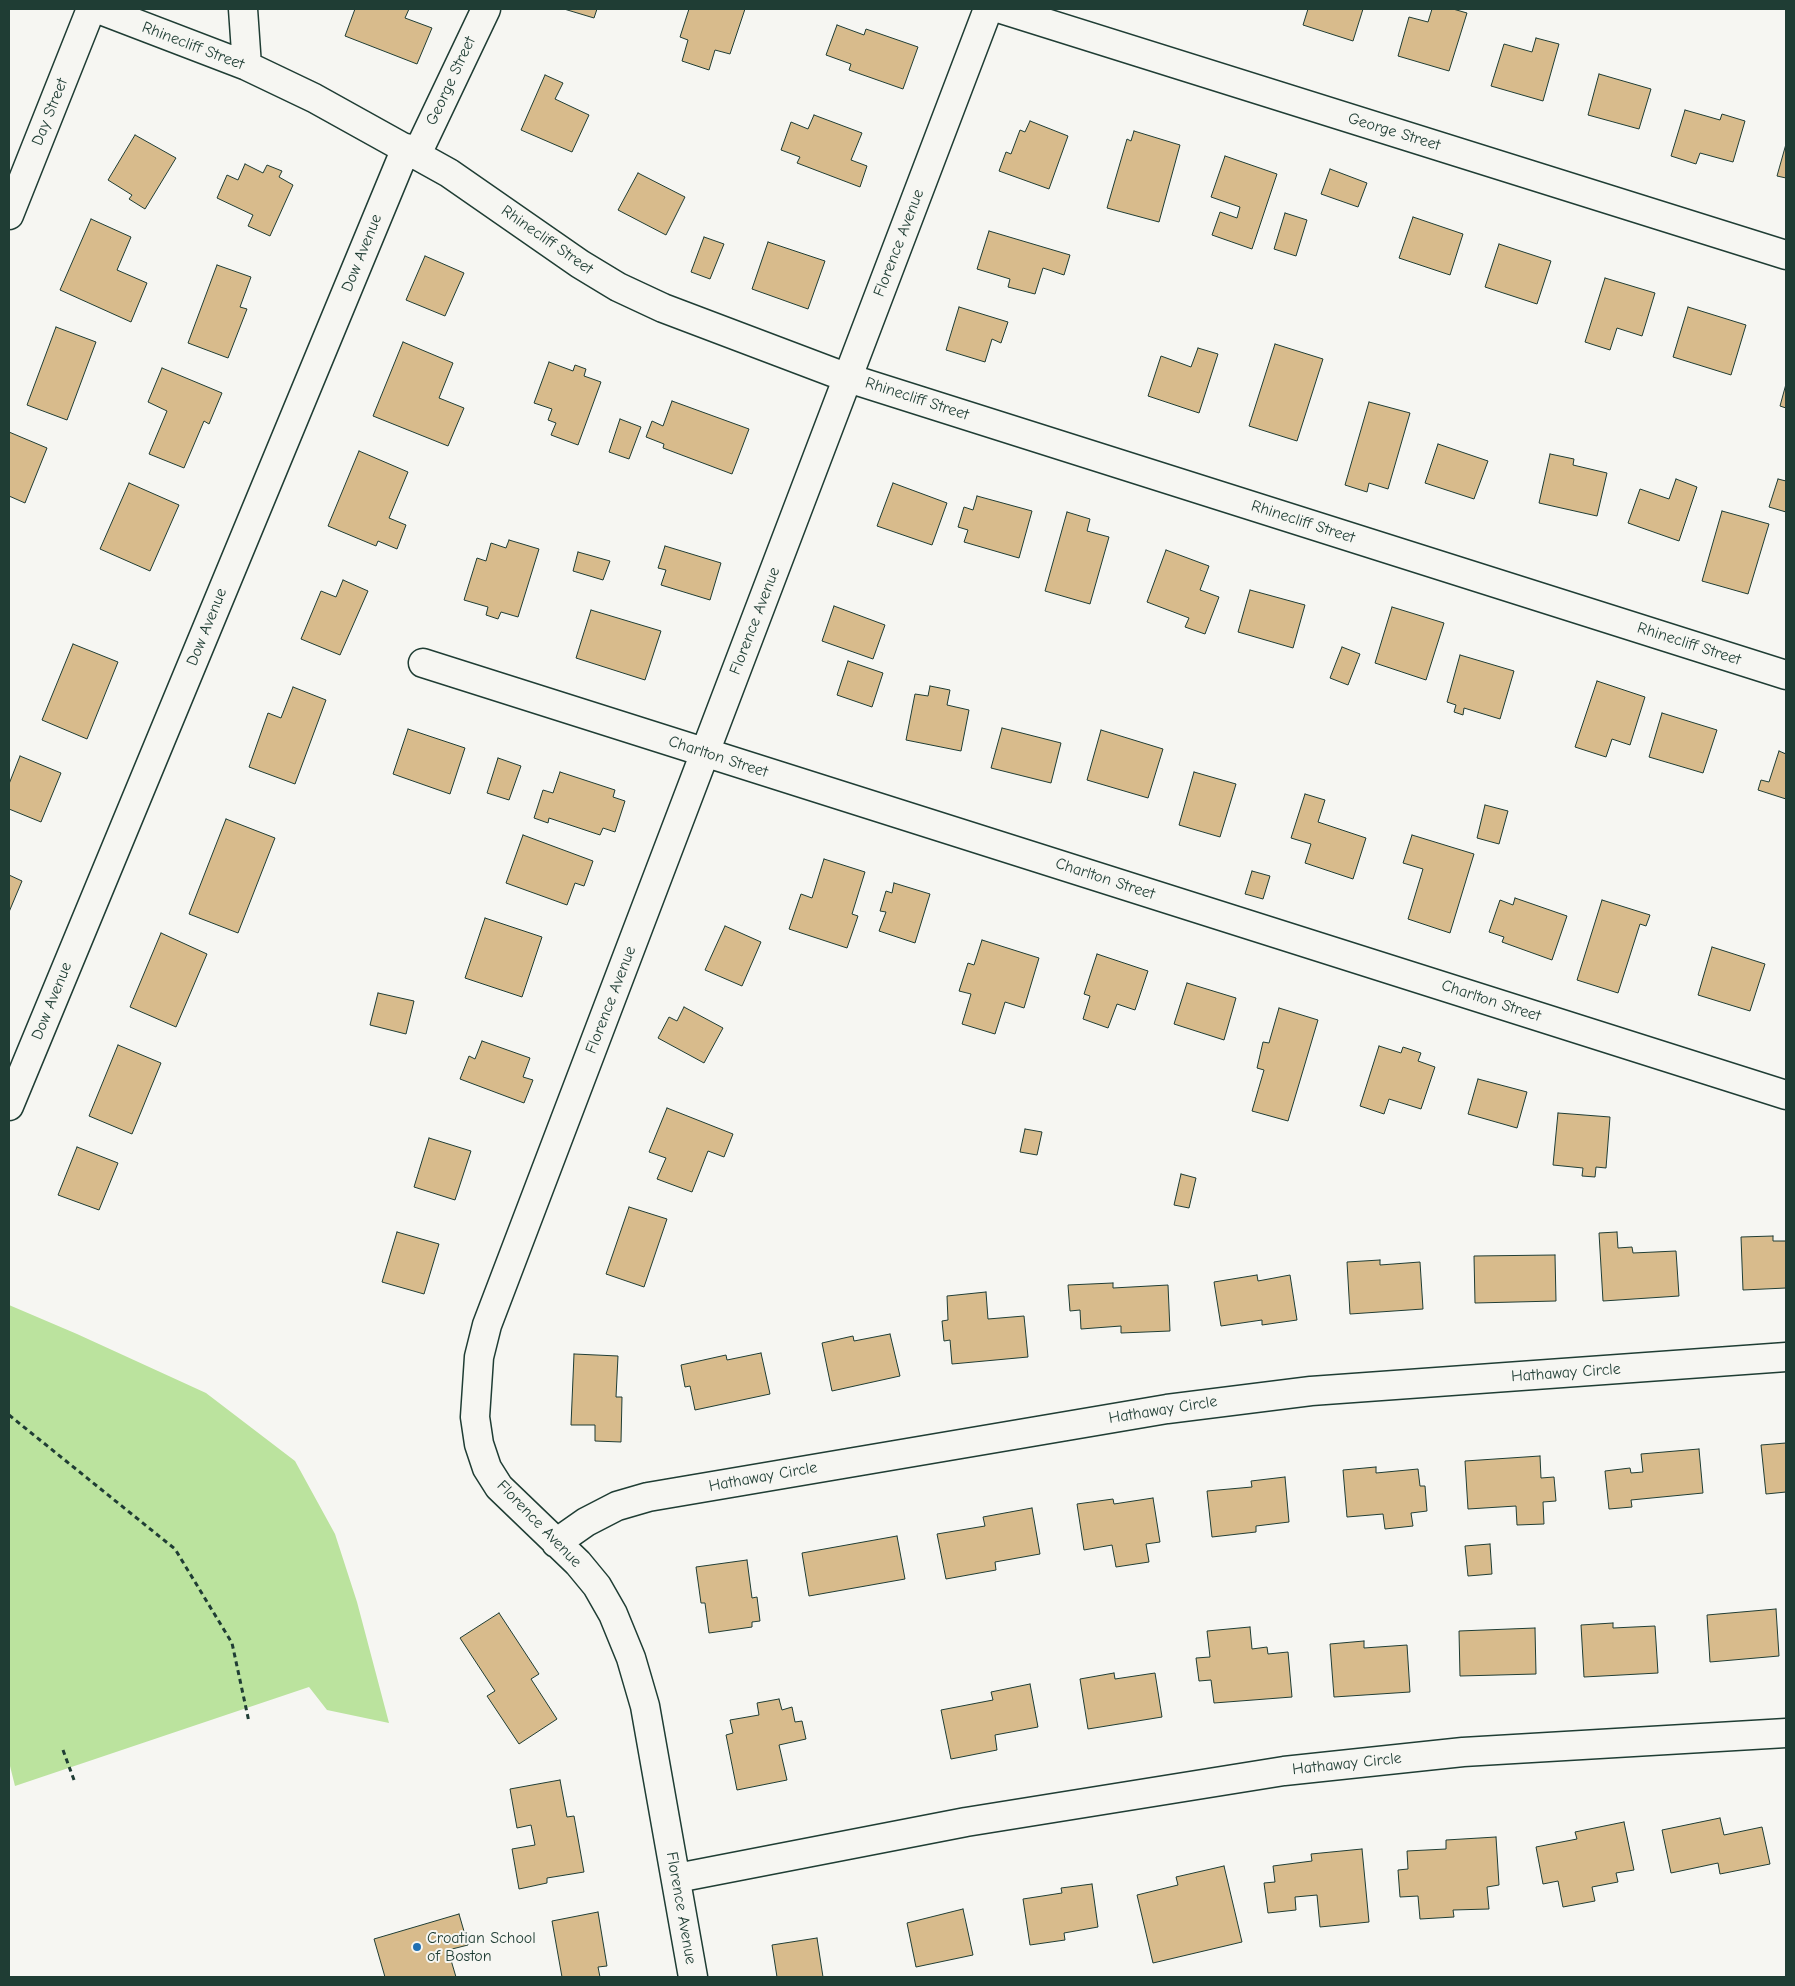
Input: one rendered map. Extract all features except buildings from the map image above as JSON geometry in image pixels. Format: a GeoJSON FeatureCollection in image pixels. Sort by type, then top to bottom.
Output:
{"type":"FeatureCollection","features":[{"type":"Feature","properties":{"kind":"street","name":"Day Street"},"geometry":{"type":"LineString","coordinates":[[9,214],[91,9]]}},
{"type":"Feature","properties":{"kind":"street","name":"Rhinecliff Street"},"geometry":{"type":"LineString","coordinates":[[98,9],[247,66],[314,98],[412,151],[471,187],[580,264],[618,287],[662,308],[848,378],[1786,675]]}},
{"type":"Feature","properties":{"kind":"street"},"geometry":{"type":"LineString","coordinates":[[243,9],[247,66]]}},
{"type":"Feature","properties":{"kind":"street","name":"George Street"},"geometry":{"type":"LineString","coordinates":[[412,151],[486,9]]}},
{"type":"Feature","properties":{"kind":"street","name":"Florence Avenue"},"geometry":{"type":"LineString","coordinates":[[693,1977],[677,1878],[645,1706],[631,1658],[613,1614],[597,1586],[499,1487],[487,1468],[479,1444],[476,1417],[479,1357],[487,1325],[988,9]]}},
{"type":"Feature","properties":{"kind":"street","name":"George Street"},"geometry":{"type":"LineString","coordinates":[[1001,9],[1786,255]]}},
{"type":"Feature","properties":{"kind":"street","name":"Dow Avenue"},"geometry":{"type":"LineString","coordinates":[[9,1106],[412,151]]}},
{"type":"Feature","properties":{"kind":"street","name":"Charlton Street"},"geometry":{"type":"LineString","coordinates":[[423,663],[1786,1095]]}},
{"type":"Feature","properties":{"kind":"street","name":"Hathaway Circle"},"geometry":{"type":"LineString","coordinates":[[556,1543],[586,1522],[609,1510],[648,1496],[1167,1409],[1311,1391],[1786,1357]]}},
{"type":"Feature","properties":{"kind":"street","name":"Hathaway Circle"},"geometry":{"type":"LineString","coordinates":[[677,1878],[966,1822],[1284,1771],[1463,1752],[1786,1733]]}},
{"type":"Feature","properties":{"kind":"path"},"geometry":{"type":"LineString","coordinates":[[9,1415],[175,1549],[232,1643],[248,1722]]}},
{"type":"Feature","properties":{"kind":"path"},"geometry":{"type":"LineString","coordinates":[[63,1750],[74,1780]]}},
{"type":"Feature","properties":{"kind":"green space"},"geometry":{"type":"Polygon","coordinates":[[[9,1305],[206,1393],[295,1461],[335,1534],[357,1602],[389,1723],[327,1710],[309,1687],[15,1786],[9,1762],[9,1305]]]}},
{"type":"Feature","properties":{"kind":"place","name":"Croatian School of Boston"},"geometry":{"type":"Point","coordinates":[417,1947]}}]}
